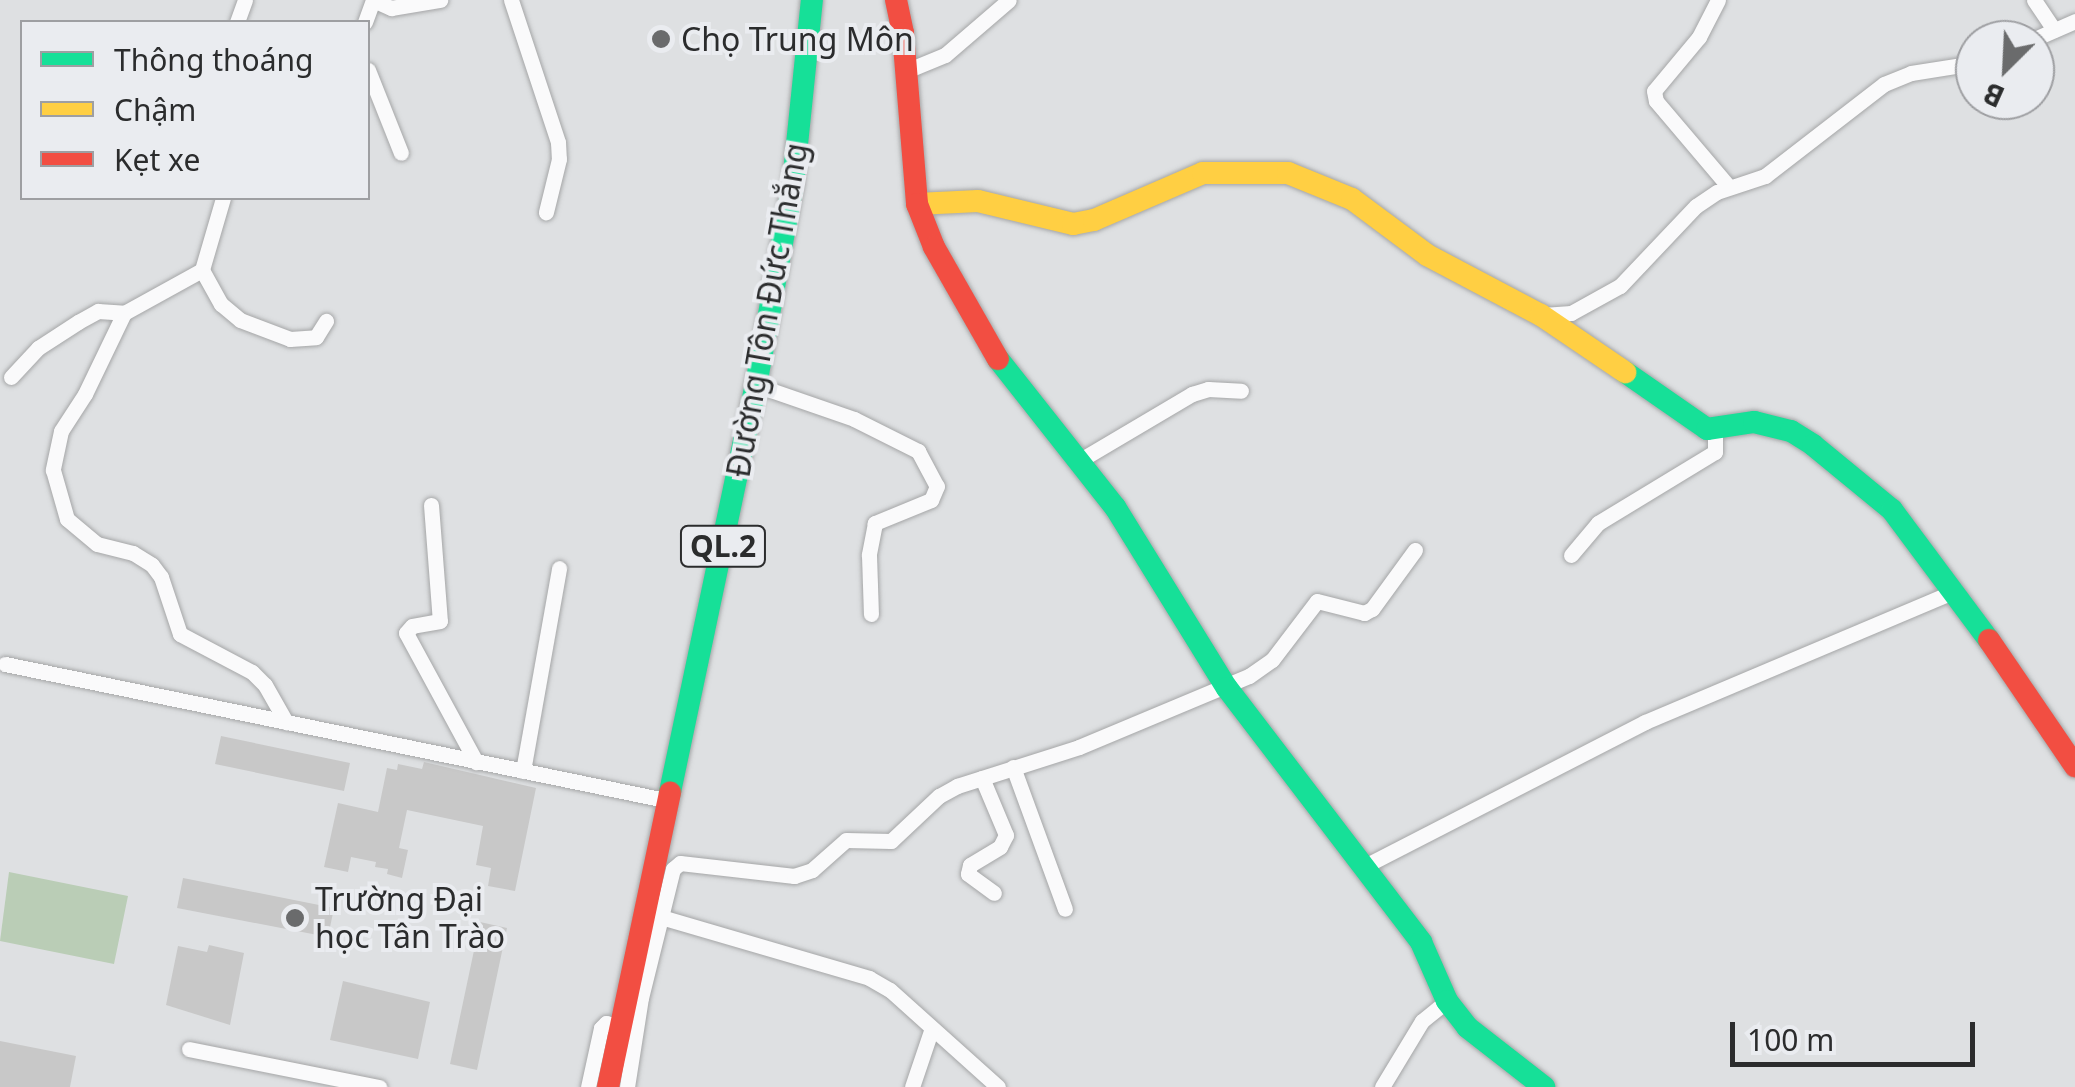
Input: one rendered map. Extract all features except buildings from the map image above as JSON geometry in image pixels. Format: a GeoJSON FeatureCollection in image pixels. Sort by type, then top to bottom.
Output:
{"type":"FeatureCollection","features":[{"type":"Feature","properties":{"kind":"main road","name":"Đường Tôn Đức Thắng"},"geometry":{"type":"LineString","coordinates":[[608,1087],[628,1028],[670,801],[756,385],[793,182],[812,0]]}},
{"type":"Feature","properties":{"kind":"main road"},"geometry":{"type":"LineString","coordinates":[[896,0],[917,204],[934,247],[987,344],[1115,507],[1227,688],[1421,942],[1447,1001],[1467,1027],[1544,1087]]}},
{"type":"Feature","properties":{"kind":"main road"},"geometry":{"type":"LineString","coordinates":[[917,204],[978,201],[1073,224],[1094,220],[1203,173],[1272,170],[1352,199],[1426,254],[1541,315],[1715,431],[1754,422],[1791,431],[1813,444],[1892,510],[1955,591],[2075,766]]}},
{"type":"Feature","properties":{"kind":"street"},"geometry":{"type":"LineString","coordinates":[[373,0],[391,8],[440,0]]}},
{"type":"Feature","properties":{"kind":"street"},"geometry":{"type":"LineString","coordinates":[[512,0],[558,142],[559,159],[546,212]]}},
{"type":"Feature","properties":{"kind":"street"},"geometry":{"type":"LineString","coordinates":[[906,71],[945,55],[1009,0]]}},
{"type":"Feature","properties":{"kind":"street"},"geometry":{"type":"LineString","coordinates":[[1718,0],[1699,37],[1654,91],[1656,101],[1729,187]]}},
{"type":"Feature","properties":{"kind":"street"},"geometry":{"type":"LineString","coordinates":[[1541,315],[1571,313],[1620,286],[1683,218],[1729,187],[1766,176],[1788,162],[1884,84],[1911,73],[1955,65]]}},
{"type":"Feature","properties":{"kind":"street"},"geometry":{"type":"LineString","coordinates":[[370,75],[401,153]]}},
{"type":"Feature","properties":{"kind":"street"},"geometry":{"type":"LineString","coordinates":[[10,377],[38,348],[88,316],[98,311],[124,313],[202,270],[222,200]]}},
{"type":"Feature","properties":{"kind":"street"},"geometry":{"type":"LineString","coordinates":[[202,270],[221,304],[240,320],[301,340],[316,337],[326,322]]}},
{"type":"Feature","properties":{"kind":"street"},"geometry":{"type":"LineString","coordinates":[[124,313],[58,442],[53,470],[67,519],[98,544],[134,554],[152,565],[161,577],[180,634],[252,672],[265,685],[286,722]]}},
{"type":"Feature","properties":{"kind":"street"},"geometry":{"type":"LineString","coordinates":[[756,385],[854,418],[918,451],[938,486],[932,500],[875,523],[868,555],[871,614]]}},
{"type":"Feature","properties":{"kind":"street"},"geometry":{"type":"LineString","coordinates":[[1078,462],[1192,394],[1208,389],[1241,391]]}},
{"type":"Feature","properties":{"kind":"street"},"geometry":{"type":"LineString","coordinates":[[1571,555],[1598,522],[1715,452],[1715,431]]}},
{"type":"Feature","properties":{"kind":"street"},"geometry":{"type":"LineString","coordinates":[[431,505],[440,620],[412,626],[406,632],[476,762]]}},
{"type":"Feature","properties":{"kind":"street"},"geometry":{"type":"LineString","coordinates":[[627,1087],[628,1028],[673,869],[680,862],[794,876],[812,870],[846,840],[891,841],[938,796],[1080,747],[1227,688],[1272,660],[1318,602],[1364,612],[1372,609],[1415,550]]}},
{"type":"Feature","properties":{"kind":"street"},"geometry":{"type":"LineString","coordinates":[[523,771],[559,568]]}},
{"type":"Feature","properties":{"kind":"street"},"geometry":{"type":"LineString","coordinates":[[1361,868],[1645,722],[1955,591]]}},
{"type":"Feature","properties":{"kind":"street"},"geometry":{"type":"LineString","coordinates":[[6,664],[670,801]]}},
{"type":"Feature","properties":{"kind":"street"},"geometry":{"type":"LineString","coordinates":[[1013,767],[1065,909]]}},
{"type":"Feature","properties":{"kind":"street"},"geometry":{"type":"LineString","coordinates":[[982,778],[1006,835],[1000,846],[970,864],[968,874],[994,894]]}},
{"type":"Feature","properties":{"kind":"street"},"geometry":{"type":"LineString","coordinates":[[661,917],[869,978],[890,990],[998,1087]]}},
{"type":"Feature","properties":{"kind":"street"},"geometry":{"type":"LineString","coordinates":[[1382,1087],[1422,1021],[1447,1001]]}},
{"type":"Feature","properties":{"kind":"street"},"geometry":{"type":"LineString","coordinates":[[588,1087],[601,1028],[606,1023],[628,1028]]}},
{"type":"Feature","properties":{"kind":"street"},"geometry":{"type":"LineString","coordinates":[[912,1087],[932,1030]]}},
{"type":"Feature","properties":{"kind":"street"},"geometry":{"type":"LineString","coordinates":[[190,1049],[379,1087]]}},
{"type":"Feature","properties":{"kind":"green space"},"geometry":{"type":"Polygon","coordinates":[[[9,872],[128,896],[114,964],[0,941],[9,872]]]}},
{"type":"Feature","properties":{"kind":"traffic: fast"},"geometry":{"type":"LineString","coordinates":[[670,792],[756,385],[793,183],[812,0]]}},
{"type":"Feature","properties":{"kind":"traffic: fast"},"geometry":{"type":"LineString","coordinates":[[998,359],[1115,507],[1227,688],[1421,942],[1447,1001],[1467,1027],[1544,1087]]}},
{"type":"Feature","properties":{"kind":"traffic: fast"},"geometry":{"type":"LineString","coordinates":[[1625,372],[1707,429],[1754,422],[1791,431],[1813,445],[1892,510],[1989,640]]}},
{"type":"Feature","properties":{"kind":"traffic: slow"},"geometry":{"type":"LineString","coordinates":[[917,204],[978,201],[1073,224],[1094,220],[1203,173],[1288,173],[1352,199],[1427,255],[1541,315],[1625,372]]}},
{"type":"Feature","properties":{"kind":"traffic: jam"},"geometry":{"type":"LineString","coordinates":[[896,0],[903,33],[917,204],[934,247],[998,359]]}},
{"type":"Feature","properties":{"kind":"traffic: jam"},"geometry":{"type":"LineString","coordinates":[[1989,640],[2075,766]]}},
{"type":"Feature","properties":{"kind":"traffic: jam"},"geometry":{"type":"LineString","coordinates":[[608,1087],[670,792]]}},
{"type":"Feature","properties":{"kind":"place","name":"Chọ Trung Môn"},"geometry":{"type":"Point","coordinates":[661,39]}},
{"type":"Feature","properties":{"kind":"place","name":"Trường Đại học Tân Trào"},"geometry":{"type":"Point","coordinates":[295,918]}}]}
